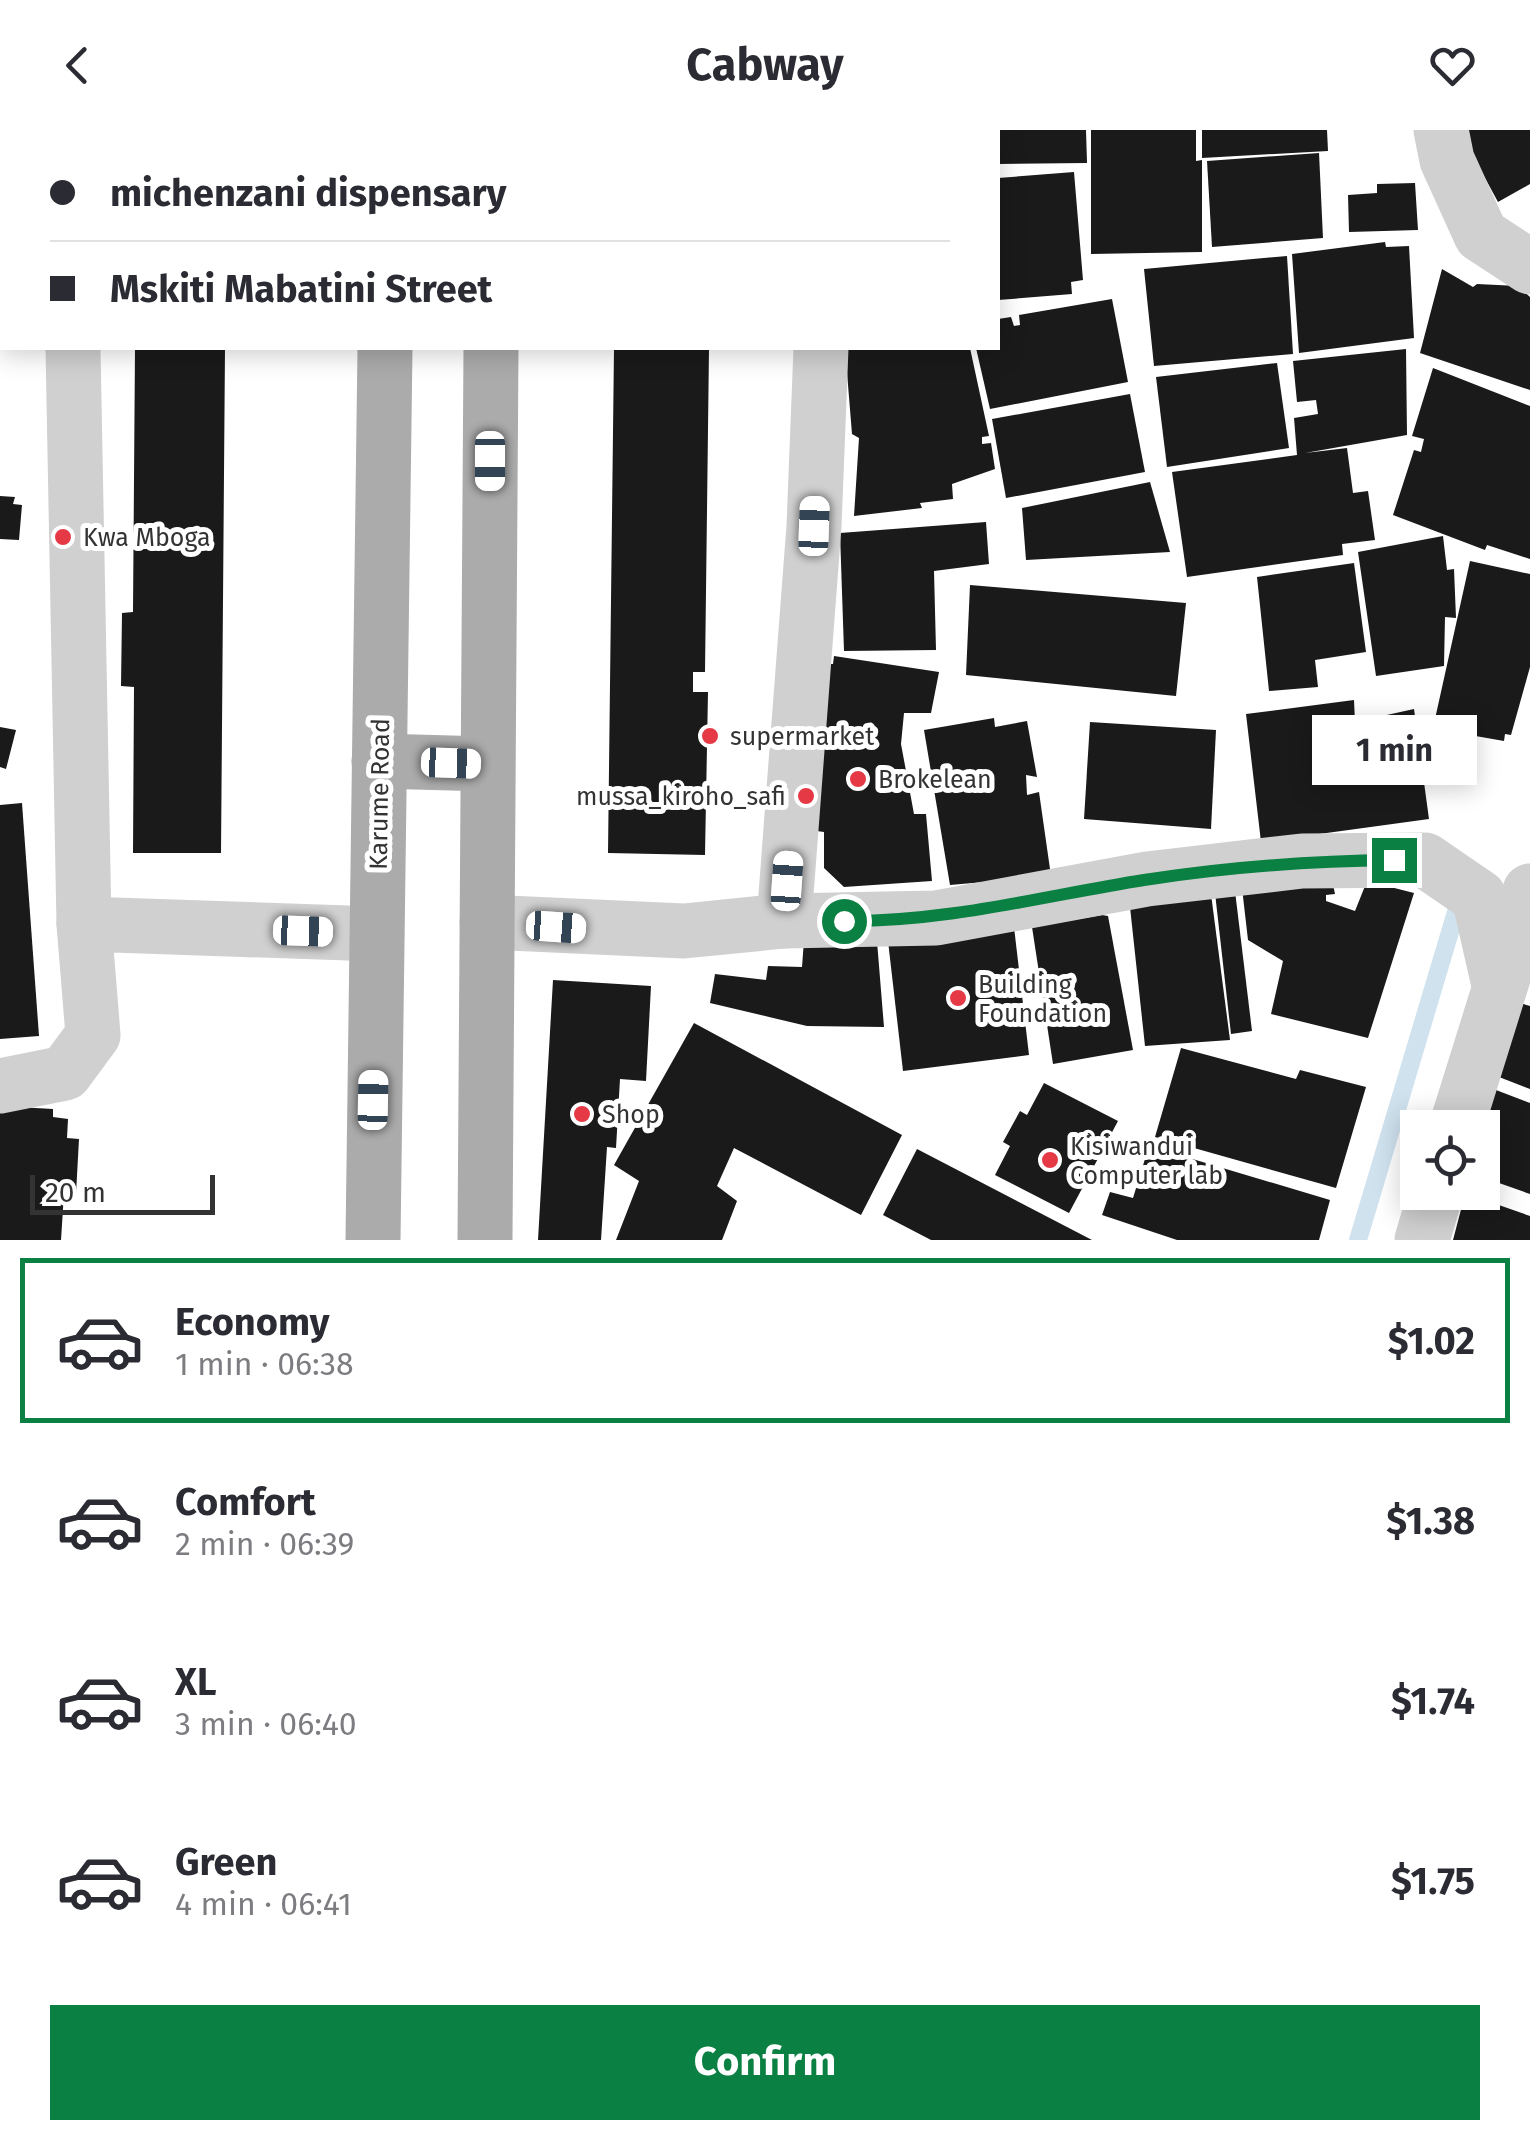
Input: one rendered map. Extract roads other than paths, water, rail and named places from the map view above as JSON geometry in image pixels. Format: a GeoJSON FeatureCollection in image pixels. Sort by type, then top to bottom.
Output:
{"type":"FeatureCollection","features":[{"type":"Feature","properties":{"kind":"main road","name":"Karume Road"},"geometry":{"type":"LineString","coordinates":[[373,1240],[385,350]]}},
{"type":"Feature","properties":{"kind":"main road"},"geometry":{"type":"LineString","coordinates":[[485,1240],[491,350]]}},
{"type":"Feature","properties":{"kind":"main road"},"geometry":{"type":"LineString","coordinates":[[379,761],[487,764]]}},
{"type":"Feature","properties":{"kind":"street"},"geometry":{"type":"LineString","coordinates":[[1441,130],[1447,160],[1481,234],[1530,267]]}},
{"type":"Feature","properties":{"kind":"street"},"geometry":{"type":"LineString","coordinates":[[0,1086],[64,1074],[93,1035],[84,924],[73,350]]}},
{"type":"Feature","properties":{"kind":"street"},"geometry":{"type":"LineString","coordinates":[[784,921],[814,526],[820,350]]}},
{"type":"Feature","properties":{"kind":"street"},"geometry":{"type":"LineString","coordinates":[[487,922],[684,931],[784,921],[936,918],[1147,880],[1249,867],[1425,860],[1505,894],[1500,985],[1462,1110]]}},
{"type":"Feature","properties":{"kind":"street"},"geometry":{"type":"LineString","coordinates":[[84,924],[376,934]]}},
{"type":"Feature","properties":{"kind":"street"},"geometry":{"type":"LineString","coordinates":[[1422,1240],[1431,1210]]}},
{"type":"Feature","properties":{"kind":"waterway"},"geometry":{"type":"LineString","coordinates":[[1358,1240],[1456,912]]}},
{"type":"Feature","properties":{"kind":"place","name":"Kwa Mboga"},"geometry":{"type":"Point","coordinates":[63,537]}},
{"type":"Feature","properties":{"kind":"place","name":"supermarket"},"geometry":{"type":"Point","coordinates":[710,736]}},
{"type":"Feature","properties":{"kind":"place","name":"Brokelean"},"geometry":{"type":"Point","coordinates":[858,779]}},
{"type":"Feature","properties":{"kind":"place","name":"mussa_kiroho_safi"},"geometry":{"type":"Point","coordinates":[806,796]}},
{"type":"Feature","properties":{"kind":"place","name":"Building Foundation"},"geometry":{"type":"Point","coordinates":[958,998]}},
{"type":"Feature","properties":{"kind":"place","name":"Shop"},"geometry":{"type":"Point","coordinates":[582,1114]}},
{"type":"Feature","properties":{"kind":"place","name":"Kisiwandui Computer lab"},"geometry":{"type":"Point","coordinates":[1050,1160]}}]}
